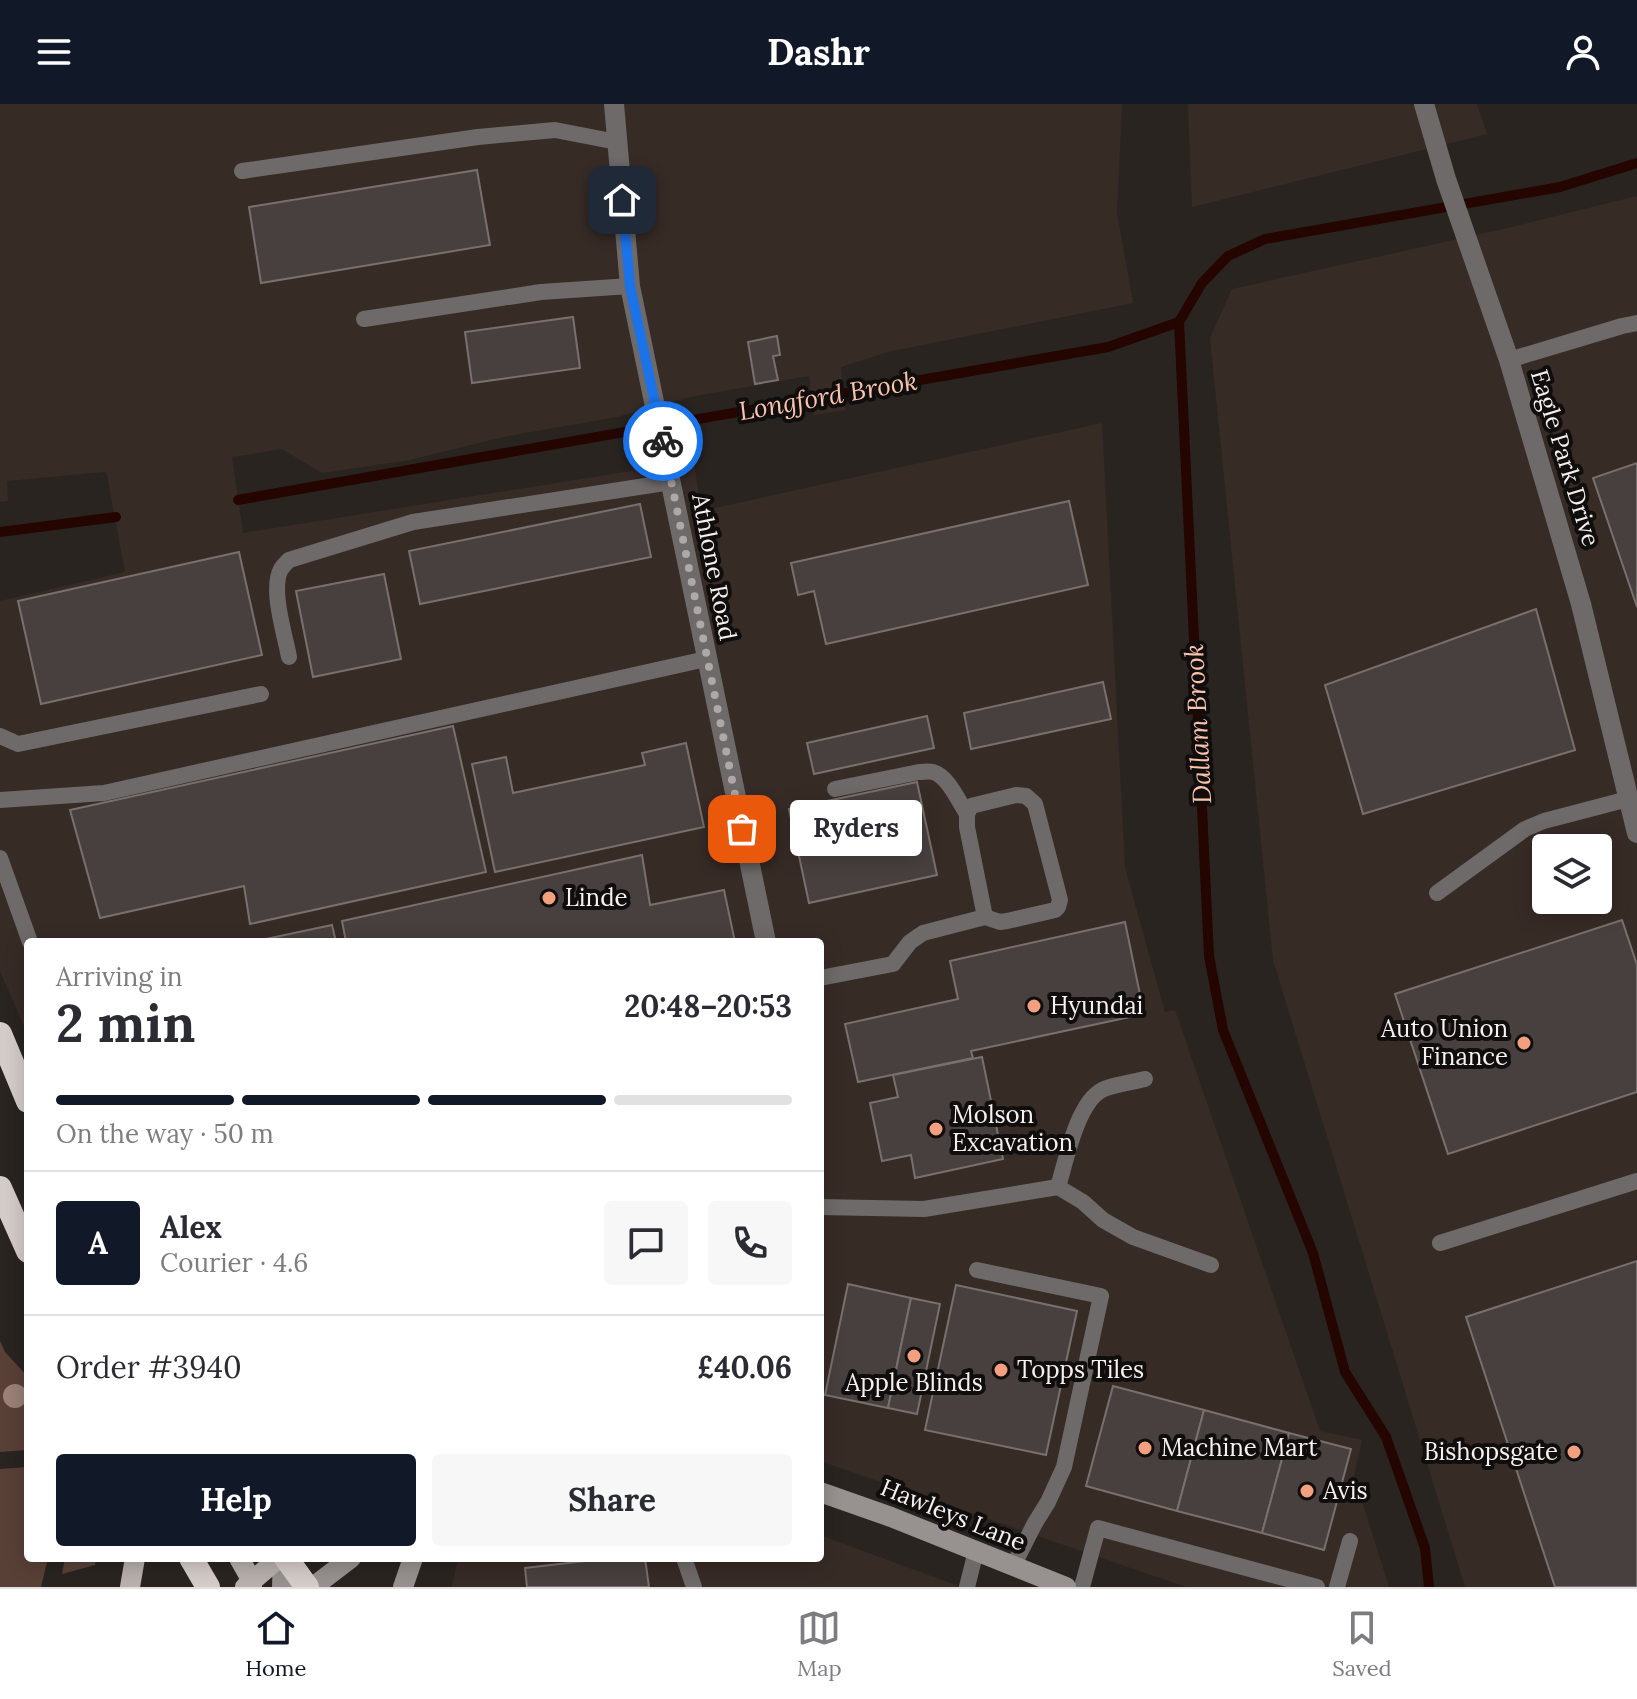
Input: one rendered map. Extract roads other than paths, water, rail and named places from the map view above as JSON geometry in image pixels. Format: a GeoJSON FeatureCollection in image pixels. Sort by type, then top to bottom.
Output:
{"type":"FeatureCollection","features":[{"type":"Feature","properties":{"kind":"highway"},"geometry":{"type":"LineString","coordinates":[[0,1034],[24,1091]]}},
{"type":"Feature","properties":{"kind":"highway"},"geometry":{"type":"LineString","coordinates":[[0,1188],[24,1242]]}},
{"type":"Feature","properties":{"kind":"highway"},"geometry":{"type":"LineString","coordinates":[[193,1562],[208,1587]]}},
{"type":"Feature","properties":{"kind":"highway"},"geometry":{"type":"LineString","coordinates":[[287,1562],[310,1587]]}},
{"type":"Feature","properties":{"kind":"main road"},"geometry":{"type":"LineString","coordinates":[[130,1587],[134,1562]]}},
{"type":"Feature","properties":{"kind":"main road"},"geometry":{"type":"LineString","coordinates":[[241,1562],[250,1585],[278,1562]]}},
{"type":"Feature","properties":{"kind":"street","name":"Athlone Road"},"geometry":{"type":"LineString","coordinates":[[614,104],[630,286],[765,938]]}},
{"type":"Feature","properties":{"kind":"street","name":"Eagle Park Drive"},"geometry":{"type":"LineString","coordinates":[[1424,104],[1446,179],[1509,360],[1581,604],[1637,833]]}},
{"type":"Feature","properties":{"kind":"street","name":"Hawleys Lane"},"geometry":{"type":"LineString","coordinates":[[824,1493],[976,1551],[1021,1575],[1066,1587]]}},
{"type":"Feature","properties":{"kind":"street"},"geometry":{"type":"LineString","coordinates":[[282,1587],[283,1562]]}},
{"type":"Feature","properties":{"kind":"street"},"geometry":{"type":"LineString","coordinates":[[310,1587],[345,1562]]}},
{"type":"Feature","properties":{"kind":"street"},"geometry":{"type":"LineString","coordinates":[[403,1587],[412,1562]]}},
{"type":"Feature","properties":{"kind":"lane"},"geometry":{"type":"LineString","coordinates":[[242,171],[478,137],[555,130],[617,142]]}},
{"type":"Feature","properties":{"kind":"lane"},"geometry":{"type":"LineString","coordinates":[[364,319],[541,292],[630,286]]}},
{"type":"Feature","properties":{"kind":"lane"},"geometry":{"type":"LineString","coordinates":[[1509,360],[1637,323]]}},
{"type":"Feature","properties":{"kind":"lane"},"geometry":{"type":"LineString","coordinates":[[289,657],[277,584],[280,570],[289,560],[413,522],[671,482]]}},
{"type":"Feature","properties":{"kind":"lane"},"geometry":{"type":"LineString","coordinates":[[0,800],[104,793],[706,659]]}},
{"type":"Feature","properties":{"kind":"lane"},"geometry":{"type":"LineString","coordinates":[[0,736],[18,744],[261,694]]}},
{"type":"Feature","properties":{"kind":"lane"},"geometry":{"type":"LineString","coordinates":[[835,789],[933,772],[948,783],[967,814]]}},
{"type":"Feature","properties":{"kind":"lane"},"geometry":{"type":"LineString","coordinates":[[824,977],[893,964],[910,942],[923,933],[985,917],[1000,922],[1055,910],[1060,900],[1035,804],[1026,796],[1016,795],[971,806],[967,814],[985,917]]}},
{"type":"Feature","properties":{"kind":"lane"},"geometry":{"type":"LineString","coordinates":[[1437,893],[1525,829],[1628,799]]}},
{"type":"Feature","properties":{"kind":"lane"},"geometry":{"type":"LineString","coordinates":[[0,858],[29,938]]}},
{"type":"Feature","properties":{"kind":"lane"},"geometry":{"type":"LineString","coordinates":[[1058,1187],[1080,1115],[1087,1104],[1101,1090],[1145,1079]]}},
{"type":"Feature","properties":{"kind":"lane"},"geometry":{"type":"LineString","coordinates":[[1440,1243],[1637,1181]]}},
{"type":"Feature","properties":{"kind":"lane"},"geometry":{"type":"LineString","coordinates":[[824,1207],[924,1209],[1058,1187],[1083,1202],[1103,1220],[1133,1237],[1211,1265]]}},
{"type":"Feature","properties":{"kind":"lane"},"geometry":{"type":"LineString","coordinates":[[977,1270],[1101,1296],[1064,1467],[1021,1575]]}},
{"type":"Feature","properties":{"kind":"lane"},"geometry":{"type":"LineString","coordinates":[[1082,1587],[1098,1528],[1317,1587]]}},
{"type":"Feature","properties":{"kind":"lane"},"geometry":{"type":"LineString","coordinates":[[1337,1587],[1350,1541]]}},
{"type":"Feature","properties":{"kind":"lane"},"geometry":{"type":"LineString","coordinates":[[967,1587],[976,1551]]}},
{"type":"Feature","properties":{"kind":"lane"},"geometry":{"type":"LineString","coordinates":[[685,1562],[694,1587]]}},
{"type":"Feature","properties":{"kind":"waterway","name":"Dallam Brook"},"geometry":{"type":"LineString","coordinates":[[1429,1587],[1425,1548],[1386,1437],[1345,1372],[1313,1253],[1223,1030],[1209,956],[1179,322],[1202,283],[1228,256],[1265,239],[1560,187],[1637,163]]}},
{"type":"Feature","properties":{"kind":"waterway","name":"Longford Brook"},"geometry":{"type":"LineString","coordinates":[[238,500],[1108,347],[1179,322]]}},
{"type":"Feature","properties":{"kind":"waterway","name":"Longford Brook"},"geometry":{"type":"LineString","coordinates":[[0,532],[116,517]]}},
{"type":"Feature","properties":{"kind":"place","name":"Ryders"},"geometry":{"type":"Point","coordinates":[742,829]}},
{"type":"Feature","properties":{"kind":"place","name":"Linde"},"geometry":{"type":"Point","coordinates":[549,898]}},
{"type":"Feature","properties":{"kind":"place","name":"Hyundai"},"geometry":{"type":"Point","coordinates":[1034,1006]}},
{"type":"Feature","properties":{"kind":"place","name":"Auto Union Finance"},"geometry":{"type":"Point","coordinates":[1524,1043]}},
{"type":"Feature","properties":{"kind":"place","name":"Molson Excavation"},"geometry":{"type":"Point","coordinates":[936,1129]}},
{"type":"Feature","properties":{"kind":"place","name":"Apple Blinds"},"geometry":{"type":"Point","coordinates":[914,1356]}},
{"type":"Feature","properties":{"kind":"place","name":"Topps Tiles"},"geometry":{"type":"Point","coordinates":[1001,1370]}},
{"type":"Feature","properties":{"kind":"place","name":"Machine Mart"},"geometry":{"type":"Point","coordinates":[1145,1448]}},
{"type":"Feature","properties":{"kind":"place","name":"Bishopsgate"},"geometry":{"type":"Point","coordinates":[1574,1452]}},
{"type":"Feature","properties":{"kind":"place","name":"Avis"},"geometry":{"type":"Point","coordinates":[1307,1491]}}]}
